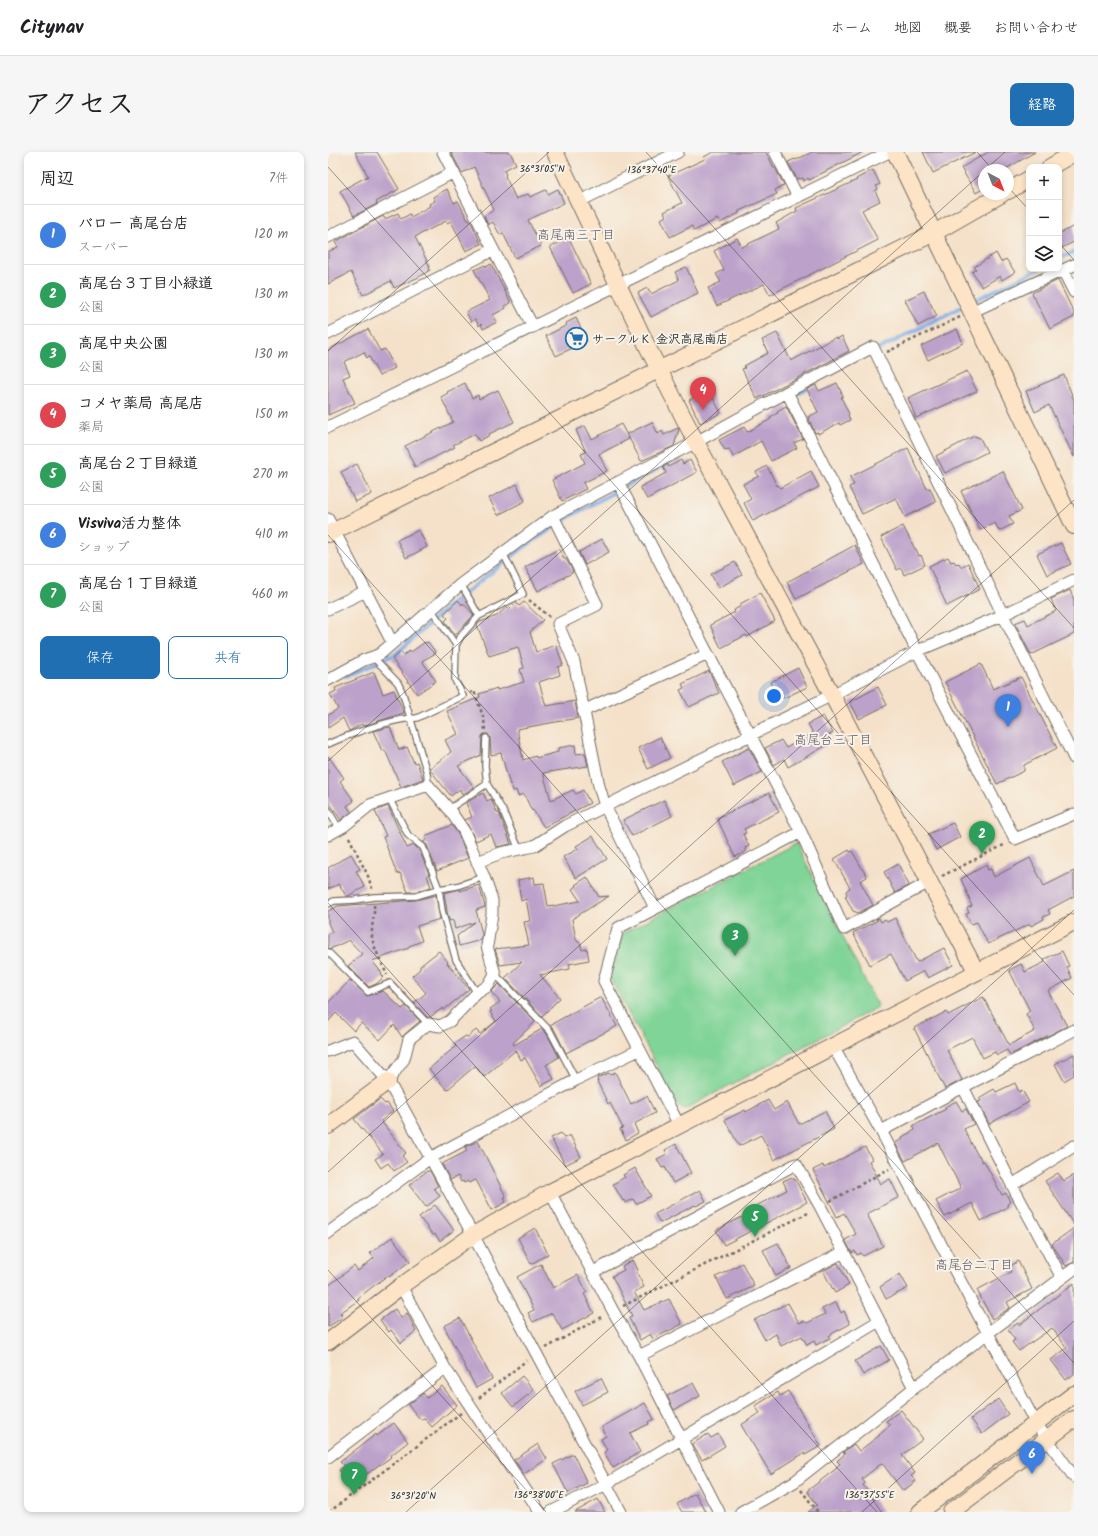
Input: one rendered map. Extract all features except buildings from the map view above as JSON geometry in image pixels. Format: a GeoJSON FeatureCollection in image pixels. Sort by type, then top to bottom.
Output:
{"type":"FeatureCollection","features":[{"type":"Feature","properties":{"kind":"street"},"geometry":{"type":"LineString","coordinates":[[443,152],[533,327]]}},
{"type":"Feature","properties":{"kind":"street"},"geometry":{"type":"LineString","coordinates":[[555,152],[659,370],[696,442],[832,695],[976,971]]}},
{"type":"Feature","properties":{"kind":"street"},"geometry":{"type":"LineString","coordinates":[[578,202],[678,152]]}},
{"type":"Feature","properties":{"kind":"street"},"geometry":{"type":"LineString","coordinates":[[775,152],[798,197]]}},
{"type":"Feature","properties":{"kind":"street"},"geometry":{"type":"LineString","coordinates":[[328,428],[889,152]]}},
{"type":"Feature","properties":{"kind":"street"},"geometry":{"type":"LineString","coordinates":[[895,152],[1074,526]]}},
{"type":"Feature","properties":{"kind":"street"},"geometry":{"type":"LineString","coordinates":[[1055,164],[1071,155]]}},
{"type":"Feature","properties":{"kind":"street"},"geometry":{"type":"LineString","coordinates":[[328,237],[454,172]]}},
{"type":"Feature","properties":{"kind":"street"},"geometry":{"type":"LineString","coordinates":[[1014,188],[1026,181]]}},
{"type":"Feature","properties":{"kind":"street"},"geometry":{"type":"LineString","coordinates":[[392,642],[366,591],[330,528],[659,370],[934,233],[992,200]]}},
{"type":"Feature","properties":{"kind":"street"},"geometry":{"type":"LineString","coordinates":[[328,334],[493,250]]}},
{"type":"Feature","properties":{"kind":"street"},"geometry":{"type":"LineString","coordinates":[[971,312],[1074,265]]}},
{"type":"Feature","properties":{"kind":"street"},"geometry":{"type":"LineString","coordinates":[[1064,270],[1074,292]]}},
{"type":"Feature","properties":{"kind":"street"},"geometry":{"type":"LineString","coordinates":[[328,680],[364,660],[380,654],[392,642],[461,584],[552,516],[696,442],[873,346],[1074,758]]}},
{"type":"Feature","properties":{"kind":"street"},"geometry":{"type":"LineString","coordinates":[[787,392],[917,651],[1015,839],[1074,814]]}},
{"type":"Feature","properties":{"kind":"street"},"geometry":{"type":"LineString","coordinates":[[618,482],[801,832],[844,929],[929,882]]}},
{"type":"Feature","properties":{"kind":"street"},"geometry":{"type":"LineString","coordinates":[[552,516],[597,605],[558,624],[574,662],[599,786],[606,806],[655,908]]}},
{"type":"Feature","properties":{"kind":"street"},"geometry":{"type":"LineString","coordinates":[[477,862],[534,846],[565,826],[832,695],[917,651],[1003,615],[1074,580]]}},
{"type":"Feature","properties":{"kind":"street"},"geometry":{"type":"LineString","coordinates":[[328,609],[366,591]]}},
{"type":"Feature","properties":{"kind":"street"},"geometry":{"type":"LineString","coordinates":[[583,712],[708,654]]}},
{"type":"Feature","properties":{"kind":"street"},"geometry":{"type":"LineString","coordinates":[[328,835],[344,826],[370,805],[428,785],[449,809],[464,831],[484,876],[492,900],[492,914],[487,946],[494,974],[488,986],[477,994],[450,1021],[440,1026],[428,1024],[409,1039],[404,1059],[388,1081],[328,1126]]}},
{"type":"Feature","properties":{"kind":"street"},"geometry":{"type":"LineString","coordinates":[[679,1125],[604,981],[618,928],[801,832]]}},
{"type":"Feature","properties":{"kind":"street"},"geometry":{"type":"LineString","coordinates":[[328,1342],[401,1286],[473,1235],[550,1192],[976,971],[1074,922]]}},
{"type":"Feature","properties":{"kind":"street"},"geometry":{"type":"LineString","coordinates":[[881,1131],[1074,1030]]}},
{"type":"Feature","properties":{"kind":"street"},"geometry":{"type":"LineString","coordinates":[[328,1051],[353,1041],[388,1081],[473,1235],[621,1512]]}},
{"type":"Feature","properties":{"kind":"street"},"geometry":{"type":"LineString","coordinates":[[834,1046],[989,1333],[1035,1422],[1046,1440],[1074,1477]]}},
{"type":"Feature","properties":{"kind":"street"},"geometry":{"type":"LineString","coordinates":[[328,1233],[430,1158],[576,1080],[639,1050]]}},
{"type":"Feature","properties":{"kind":"street"},"geometry":{"type":"LineString","coordinates":[[963,1087],[1012,1185],[1062,1278]]}},
{"type":"Feature","properties":{"kind":"street"},"geometry":{"type":"LineString","coordinates":[[1012,1185],[1074,1146]]}},
{"type":"Feature","properties":{"kind":"street"},"geometry":{"type":"LineString","coordinates":[[593,1272],[796,1164],[820,1206],[914,1388]]}},
{"type":"Feature","properties":{"kind":"street"},"geometry":{"type":"LineString","coordinates":[[550,1192],[613,1311],[639,1356],[719,1512]]}},
{"type":"Feature","properties":{"kind":"street"},"geometry":{"type":"LineString","coordinates":[[639,1356],[844,1252]]}},
{"type":"Feature","properties":{"kind":"street"},"geometry":{"type":"LineString","coordinates":[[741,1512],[794,1482],[914,1388],[1074,1269]]}},
{"type":"Feature","properties":{"kind":"street"},"geometry":{"type":"LineString","coordinates":[[401,1286],[445,1368],[540,1512]]}},
{"type":"Feature","properties":{"kind":"street"},"geometry":{"type":"LineString","coordinates":[[551,1512],[606,1484],[879,1321]]}},
{"type":"Feature","properties":{"kind":"street"},"geometry":{"type":"LineString","coordinates":[[328,1457],[445,1368]]}},
{"type":"Feature","properties":{"kind":"street"},"geometry":{"type":"LineString","coordinates":[[920,1512],[1035,1422],[1074,1394]]}},
{"type":"Feature","properties":{"kind":"street"},"geometry":{"type":"LineString","coordinates":[[951,1512],[1074,1419]]}},
{"type":"Feature","properties":{"kind":"lane"},"geometry":{"type":"LineString","coordinates":[[328,744],[348,736],[410,718],[417,718],[463,696],[456,680],[456,645],[461,636],[479,616],[523,594],[503,553]]}},
{"type":"Feature","properties":{"kind":"lane"},"geometry":{"type":"LineString","coordinates":[[461,584],[479,616]]}},
{"type":"Feature","properties":{"kind":"lane"},"geometry":{"type":"LineString","coordinates":[[431,609],[456,645]]}},
{"type":"Feature","properties":{"kind":"lane"},"geometry":{"type":"LineString","coordinates":[[373,657],[398,683],[403,694],[427,773],[428,785]]}},
{"type":"Feature","properties":{"kind":"lane"},"geometry":{"type":"LineString","coordinates":[[486,738],[485,766],[487,784],[503,811],[519,849]]}},
{"type":"Feature","properties":{"kind":"lane"},"geometry":{"type":"LineString","coordinates":[[449,809],[487,784]]}},
{"type":"Feature","properties":{"kind":"lane"},"geometry":{"type":"LineString","coordinates":[[388,798],[408,835],[424,847],[439,889],[442,911],[456,960],[477,994]]}},
{"type":"Feature","properties":{"kind":"lane"},"geometry":{"type":"LineString","coordinates":[[328,810],[337,825],[344,826]]}},
{"type":"Feature","properties":{"kind":"lane"},"geometry":{"type":"LineString","coordinates":[[328,904],[334,901],[374,897],[416,896],[439,889],[457,886],[484,876]]}},
{"type":"Feature","properties":{"kind":"lane"},"geometry":{"type":"LineString","coordinates":[[328,952],[368,992],[390,983],[428,1024]]}},
{"type":"Feature","properties":{"kind":"lane"},"geometry":{"type":"LineString","coordinates":[[494,974],[550,1031],[576,1080]]}},
{"type":"Feature","properties":{"kind":"path"},"geometry":{"type":"LineString","coordinates":[[878,357],[971,312]]}},
{"type":"Feature","properties":{"kind":"path"},"geometry":{"type":"LineString","coordinates":[[523,594],[558,624]]}},
{"type":"Feature","properties":{"kind":"path"},"geometry":{"type":"LineString","coordinates":[[463,696],[474,691],[484,719],[486,738]]}},
{"type":"Feature","properties":{"kind":"path"},"geometry":{"type":"LineString","coordinates":[[344,826],[368,876],[374,897],[375,911],[372,919],[372,937],[390,983]]}},
{"type":"Feature","properties":{"kind":"path"},"geometry":{"type":"LineString","coordinates":[[929,882],[1015,839]]}},
{"type":"Feature","properties":{"kind":"path"},"geometry":{"type":"LineString","coordinates":[[328,1512],[470,1406],[536,1353],[613,1311],[820,1206],[898,1164]]}},
{"type":"Feature","properties":{"kind":"path"},"geometry":{"type":"LineString","coordinates":[[794,1482],[818,1512]]}},
{"type":"Feature","properties":{"kind":"green space"},"geometry":{"type":"Polygon","coordinates":[[[796,843],[878,1007],[685,1109],[678,1106],[610,978],[623,933],[796,843]]]}},
{"type":"Feature","properties":{"kind":"waterway"},"geometry":{"type":"LineString","coordinates":[[1062,258],[1074,252]]}},
{"type":"Feature","properties":{"kind":"waterway"},"geometry":{"type":"LineString","coordinates":[[971,302],[1033,272]]}},
{"type":"Feature","properties":{"kind":"waterway"},"geometry":{"type":"LineString","coordinates":[[877,350],[965,305]]}},
{"type":"Feature","properties":{"kind":"waterway"},"geometry":{"type":"LineString","coordinates":[[759,414],[806,388]]}},
{"type":"Feature","properties":{"kind":"waterway"},"geometry":{"type":"LineString","coordinates":[[346,676],[396,654],[452,603],[523,548],[567,518],[681,456]]}},
{"type":"Feature","properties":{"kind":"place","name":"サークルＫ 金沢高尾南店"},"geometry":{"type":"Point","coordinates":[577,339]}},
{"type":"Feature","properties":{"kind":"place","name":"コメヤ薬局 高尾店"},"geometry":{"type":"Point","coordinates":[703,410]}},
{"type":"Feature","properties":{"kind":"place","name":"バロー 高尾台店"},"geometry":{"type":"Point","coordinates":[1008,727]}},
{"type":"Feature","properties":{"kind":"place","name":"高尾台３丁目小緑道"},"geometry":{"type":"Point","coordinates":[982,854]}},
{"type":"Feature","properties":{"kind":"place","name":"高尾中央公園"},"geometry":{"type":"Point","coordinates":[735,956]}},
{"type":"Feature","properties":{"kind":"place","name":"高尾台２丁目緑道"},"geometry":{"type":"Point","coordinates":[755,1237]}},
{"type":"Feature","properties":{"kind":"place","name":"Visviva活力整体"},"geometry":{"type":"Point","coordinates":[1032,1474]}},
{"type":"Feature","properties":{"kind":"place","name":"高尾台１丁目緑道"},"geometry":{"type":"Point","coordinates":[354,1495]}},
{"type":"Feature","properties":{"kind":"district","name":"高尾南三丁目"},"geometry":{"type":"Point","coordinates":[576,234]}},
{"type":"Feature","properties":{"kind":"district","name":"高尾台三丁目"},"geometry":{"type":"Point","coordinates":[833,739]}},
{"type":"Feature","properties":{"kind":"district","name":"高尾台二丁目"},"geometry":{"type":"Point","coordinates":[974,1264]}}]}
